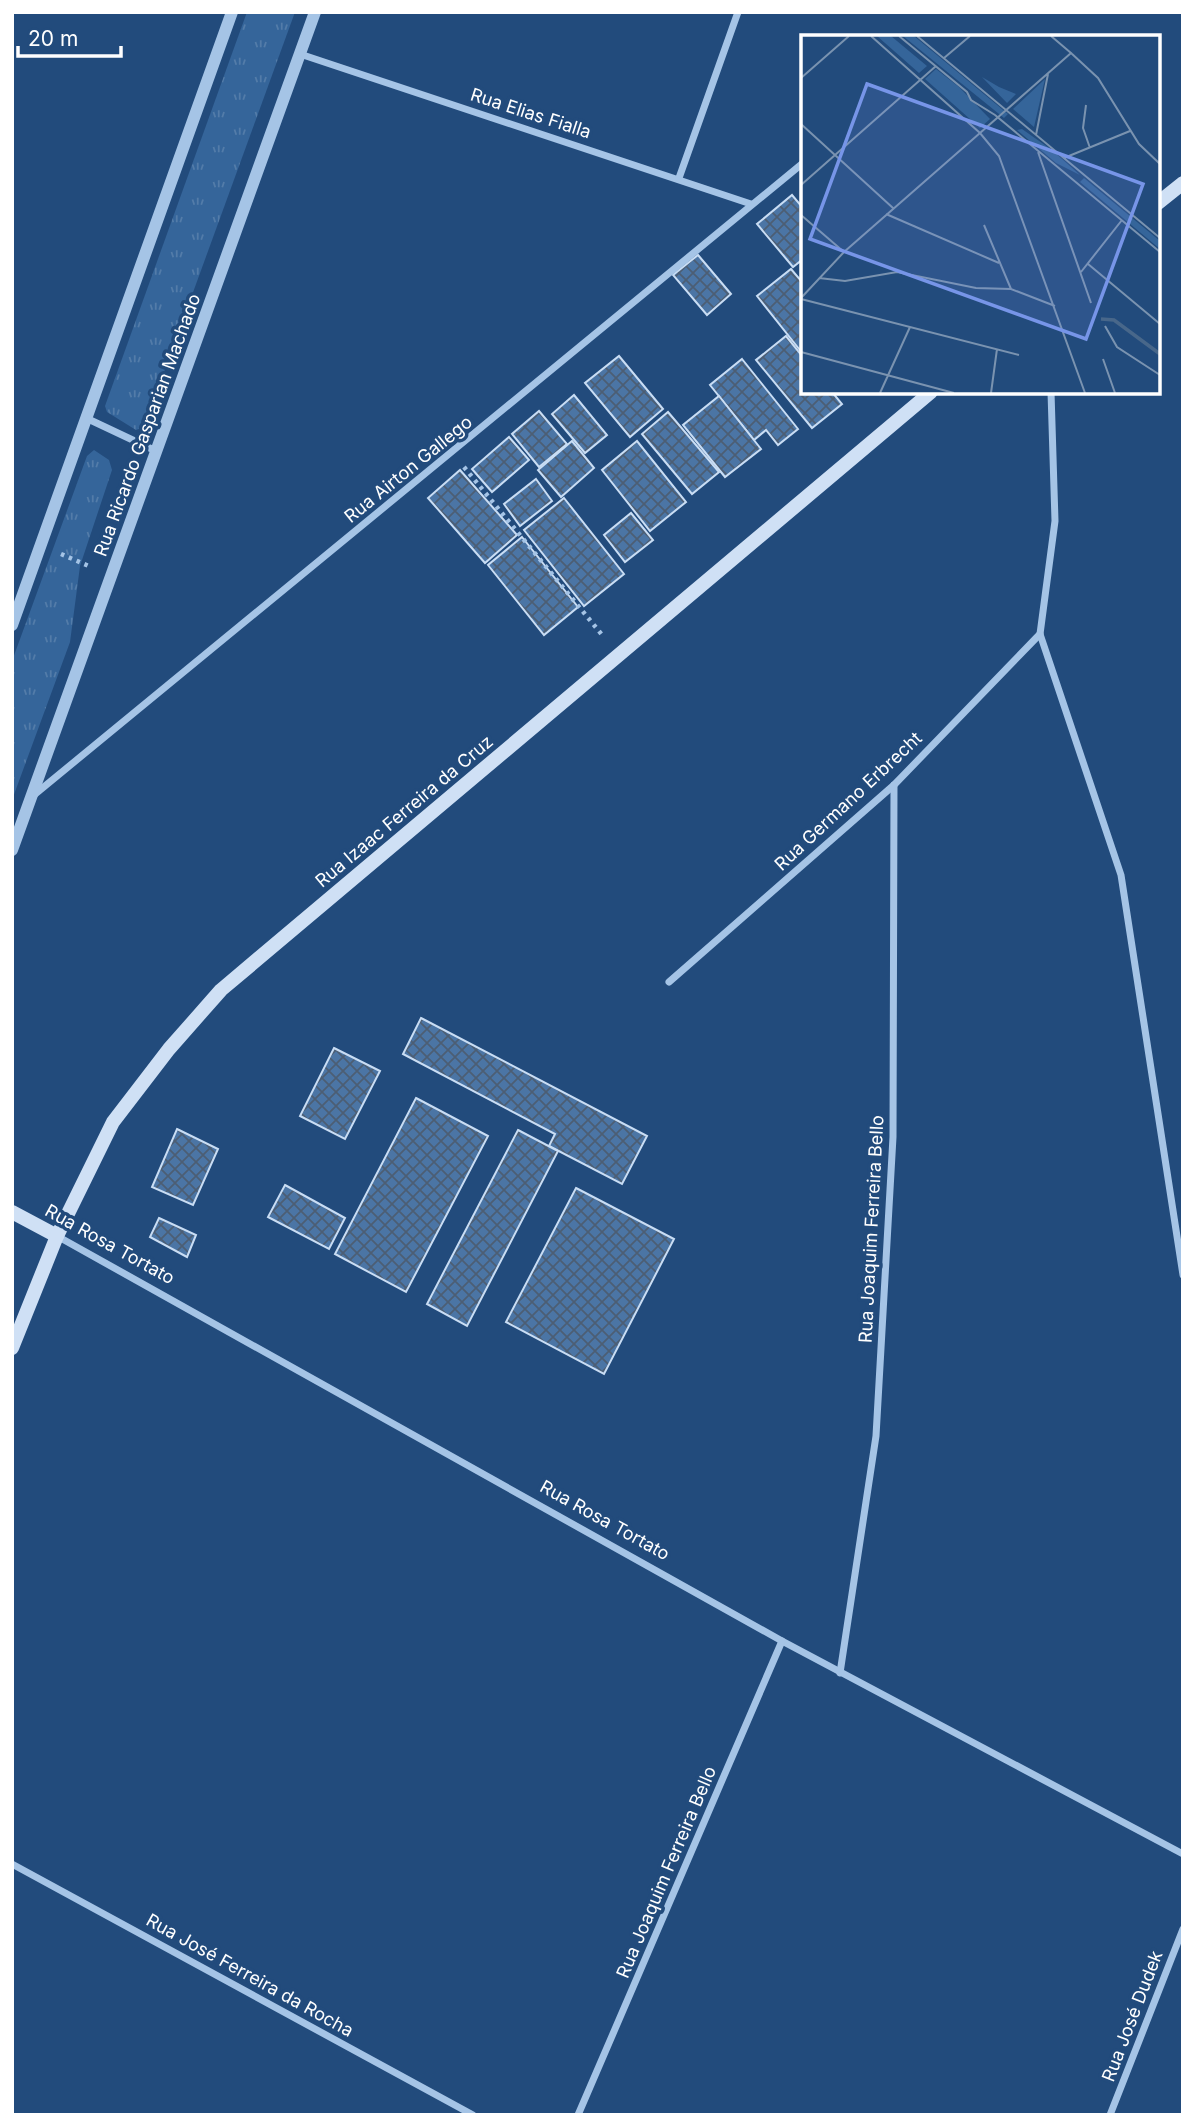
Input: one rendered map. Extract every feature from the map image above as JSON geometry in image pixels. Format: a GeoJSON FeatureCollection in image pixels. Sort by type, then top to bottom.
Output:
{"type":"FeatureCollection","features":[{"type":"Feature","properties":{"kind":"main road"},"geometry":{"type":"LineString","coordinates":[[1160,201],[1183,183]]}},
{"type":"Feature","properties":{"kind":"main road","name":"Rua Izaac Ferreira da Cruz"},"geometry":{"type":"LineString","coordinates":[[12,1348],[57,1236],[113,1122],[169,1048],[221,990],[929,394]]}},
{"type":"Feature","properties":{"kind":"main road","name":"Rua Rosa Tortato"},"geometry":{"type":"LineString","coordinates":[[12,1212],[57,1236]]}},
{"type":"Feature","properties":{"kind":"street"},"geometry":{"type":"LineString","coordinates":[[12,625],[16,599],[41,546],[232,12]]}},
{"type":"Feature","properties":{"kind":"street","name":"Rua Ricardo Gasparian Machado"},"geometry":{"type":"LineString","coordinates":[[12,850],[315,12]]}},
{"type":"Feature","properties":{"kind":"street"},"geometry":{"type":"LineString","coordinates":[[679,178],[738,12]]}},
{"type":"Feature","properties":{"kind":"street","name":"Rua Elias Fialla"},"geometry":{"type":"LineString","coordinates":[[300,54],[751,204]]}},
{"type":"Feature","properties":{"kind":"street","name":"Rua Airton Gallego"},"geometry":{"type":"LineString","coordinates":[[31,798],[801,165]]}},
{"type":"Feature","properties":{"kind":"street"},"geometry":{"type":"LineString","coordinates":[[1051,394],[1055,521],[1040,634],[1121,875],[1183,1275]]}},
{"type":"Feature","properties":{"kind":"street"},"geometry":{"type":"LineString","coordinates":[[86,418],[156,451]]}},
{"type":"Feature","properties":{"kind":"street","name":"Rua Germano Erbrecht"},"geometry":{"type":"LineString","coordinates":[[669,982],[894,785],[1040,634]]}},
{"type":"Feature","properties":{"kind":"street","name":"Rua Joaquim Ferreira Bello"},"geometry":{"type":"LineString","coordinates":[[840,1672],[877,1423],[893,1137],[894,785]]}},
{"type":"Feature","properties":{"kind":"street","name":"Rua Rosa Tortato"},"geometry":{"type":"LineString","coordinates":[[57,1236],[782,1641],[1183,1854]]}},
{"type":"Feature","properties":{"kind":"street","name":"Rua Joaquim Ferreira Bello"},"geometry":{"type":"LineString","coordinates":[[578,2115],[782,1641]]}},
{"type":"Feature","properties":{"kind":"street","name":"Rua José Ferreira da Rocha"},"geometry":{"type":"LineString","coordinates":[[12,1864],[473,2115]]}},
{"type":"Feature","properties":{"kind":"street","name":"Rua José Dudek"},"geometry":{"type":"LineString","coordinates":[[1110,2115],[1183,1929]]}},
{"type":"Feature","properties":{"kind":"path"},"geometry":{"type":"LineString","coordinates":[[452,453],[619,655]]}},
{"type":"Feature","properties":{"kind":"path"},"geometry":{"type":"LineString","coordinates":[[41,546],[111,576]]}},
{"type":"Feature","properties":{"kind":"green space"},"geometry":{"type":"Polygon","coordinates":[[[247,12],[295,12],[144,427],[136,430],[107,412],[105,406],[247,12]]]}},
{"type":"Feature","properties":{"kind":"green space"},"geometry":{"type":"Polygon","coordinates":[[[94,450],[109,460],[112,470],[80,566],[70,642],[12,800],[12,661],[87,456],[94,450]]]}},
{"type":"Feature","properties":{"kind":"building"},"geometry":{"type":"Polygon","coordinates":[[[792,195],[801,206],[801,261],[793,267],[757,224],[792,195]]]}},
{"type":"Feature","properties":{"kind":"building"},"geometry":{"type":"Polygon","coordinates":[[[698,255],[731,294],[707,315],[673,275],[698,255]]]}},
{"type":"Feature","properties":{"kind":"building"},"geometry":{"type":"Polygon","coordinates":[[[791,269],[801,281],[801,351],[757,296],[791,269]]]}},
{"type":"Feature","properties":{"kind":"building"},"geometry":{"type":"Polygon","coordinates":[[[786,336],[801,355],[801,394],[834,394],[842,404],[812,428],[756,360],[786,336]]]}},
{"type":"Feature","properties":{"kind":"building"},"geometry":{"type":"Polygon","coordinates":[[[619,356],[663,409],[630,437],[585,383],[619,356]]]}},
{"type":"Feature","properties":{"kind":"building"},"geometry":{"type":"Polygon","coordinates":[[[742,359],[798,429],[778,445],[766,430],[754,440],[710,385],[742,359]]]}},
{"type":"Feature","properties":{"kind":"building"},"geometry":{"type":"Polygon","coordinates":[[[574,395],[607,435],[585,453],[552,414],[574,395]]]}},
{"type":"Feature","properties":{"kind":"building"},"geometry":{"type":"Polygon","coordinates":[[[719,396],[761,449],[725,477],[683,425],[719,396]]]}},
{"type":"Feature","properties":{"kind":"building"},"geometry":{"type":"Polygon","coordinates":[[[539,411],[567,444],[539,467],[512,434],[539,411]]]}},
{"type":"Feature","properties":{"kind":"building"},"geometry":{"type":"Polygon","coordinates":[[[668,412],[719,472],[692,494],[642,434],[668,412]]]}},
{"type":"Feature","properties":{"kind":"building"},"geometry":{"type":"Polygon","coordinates":[[[509,437],[529,460],[492,492],[472,469],[509,437]]]}},
{"type":"Feature","properties":{"kind":"building"},"geometry":{"type":"Polygon","coordinates":[[[572,441],[594,468],[561,497],[538,470],[572,441]]]}},
{"type":"Feature","properties":{"kind":"building"},"geometry":{"type":"Polygon","coordinates":[[[637,441],[686,502],[650,531],[602,470],[637,441]]]}},
{"type":"Feature","properties":{"kind":"building"},"geometry":{"type":"Polygon","coordinates":[[[460,470],[517,535],[485,563],[428,498],[460,470]]]}},
{"type":"Feature","properties":{"kind":"building"},"geometry":{"type":"Polygon","coordinates":[[[536,479],[552,501],[520,526],[504,504],[536,479]]]}},
{"type":"Feature","properties":{"kind":"building"},"geometry":{"type":"Polygon","coordinates":[[[564,498],[624,574],[584,606],[524,530],[564,498]]]}},
{"type":"Feature","properties":{"kind":"building"},"geometry":{"type":"Polygon","coordinates":[[[631,513],[653,540],[625,562],[604,535],[631,513]]]}},
{"type":"Feature","properties":{"kind":"building"},"geometry":{"type":"Polygon","coordinates":[[[522,537],[578,607],[544,635],[488,565],[522,537]]]}},
{"type":"Feature","properties":{"kind":"building"},"geometry":{"type":"Polygon","coordinates":[[[421,1018],[647,1136],[622,1184],[549,1146],[555,1134],[403,1054],[421,1018]]]}},
{"type":"Feature","properties":{"kind":"building"},"geometry":{"type":"Polygon","coordinates":[[[334,1048],[380,1071],[345,1139],[300,1116],[334,1048]]]}},
{"type":"Feature","properties":{"kind":"building"},"geometry":{"type":"Polygon","coordinates":[[[416,1098],[488,1136],[406,1292],[335,1254],[416,1098]]]}},
{"type":"Feature","properties":{"kind":"building"},"geometry":{"type":"Polygon","coordinates":[[[177,1129],[218,1149],[193,1205],[152,1187],[177,1129]]]}},
{"type":"Feature","properties":{"kind":"building"},"geometry":{"type":"Polygon","coordinates":[[[518,1130],[558,1151],[467,1326],[427,1304],[518,1130]]]}},
{"type":"Feature","properties":{"kind":"building"},"geometry":{"type":"Polygon","coordinates":[[[285,1185],[345,1218],[329,1249],[268,1217],[285,1185]]]}},
{"type":"Feature","properties":{"kind":"building"},"geometry":{"type":"Polygon","coordinates":[[[576,1188],[674,1239],[604,1374],[506,1322],[576,1188]]]}},
{"type":"Feature","properties":{"kind":"building"},"geometry":{"type":"Polygon","coordinates":[[[159,1218],[196,1235],[187,1257],[150,1237],[159,1218]]]}}]}
